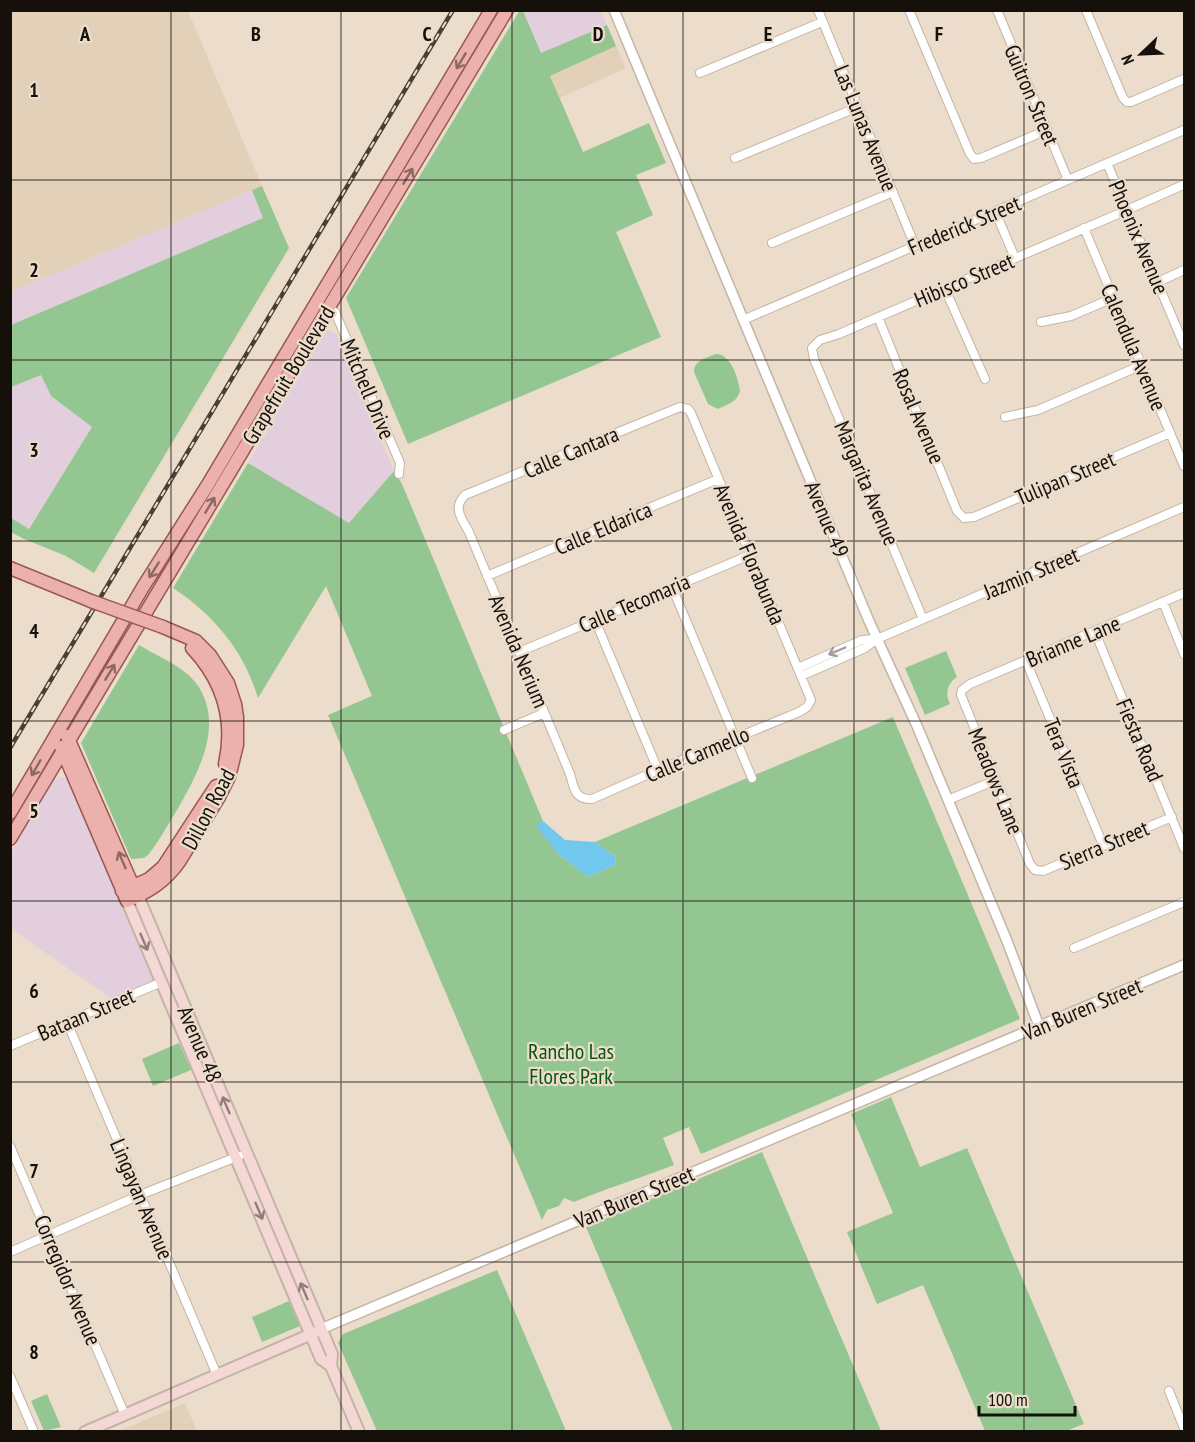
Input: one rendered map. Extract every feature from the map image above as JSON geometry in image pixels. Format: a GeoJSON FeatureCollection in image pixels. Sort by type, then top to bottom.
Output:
{"type":"FeatureCollection","features":[{"type":"Feature","properties":{"kind":"main road","name":"Grapefruit Boulevard"},"geometry":{"type":"LineString","coordinates":[[10,813],[491,10]]}},
{"type":"Feature","properties":{"kind":"main road","name":"Grapefruit Boulevard"},"geometry":{"type":"LineString","coordinates":[[10,839],[507,10]]}},
{"type":"Feature","properties":{"kind":"main road"},"geometry":{"type":"LineString","coordinates":[[328,308],[331,288],[385,200],[392,176]]}},
{"type":"Feature","properties":{"kind":"main road","name":"Dillon Road"},"geometry":{"type":"LineString","coordinates":[[10,568],[163,627],[184,638],[212,672],[220,687],[228,718],[227,753],[219,780],[170,857],[156,874],[130,894]]}},
{"type":"Feature","properties":{"kind":"main road","name":"Avenue 48"},"geometry":{"type":"LineString","coordinates":[[59,729],[69,740],[162,982],[241,1155],[316,1332],[321,1359],[331,1366],[359,1431]]}},
{"type":"Feature","properties":{"kind":"main road","name":"Avenue 48"},"geometry":{"type":"LineString","coordinates":[[59,729],[63,751],[206,1058],[241,1155]]}},
{"type":"Feature","properties":{"kind":"main road"},"geometry":{"type":"LineString","coordinates":[[162,982],[167,982],[170,986],[195,1046],[206,1058]]}},
{"type":"Feature","properties":{"kind":"main road","name":"Van Buren Street"},"geometry":{"type":"LineString","coordinates":[[85,1431],[316,1332]]}},
{"type":"Feature","properties":{"kind":"street","name":"Avenue 49"},"geometry":{"type":"LineString","coordinates":[[614,10],[877,639],[917,726],[1040,1026]]}},
{"type":"Feature","properties":{"kind":"street","name":"Las Lunas Avenue"},"geometry":{"type":"LineString","coordinates":[[818,10],[915,246]]}},
{"type":"Feature","properties":{"kind":"street"},"geometry":{"type":"LineString","coordinates":[[909,10],[974,159],[1047,130]]}},
{"type":"Feature","properties":{"kind":"street","name":"Guitron Street"},"geometry":{"type":"LineString","coordinates":[[997,10],[1068,180]]}},
{"type":"Feature","properties":{"kind":"street"},"geometry":{"type":"LineString","coordinates":[[1086,10],[1126,102],[1131,102],[1185,79]]}},
{"type":"Feature","properties":{"kind":"street"},"geometry":{"type":"LineString","coordinates":[[700,74],[822,22]]}},
{"type":"Feature","properties":{"kind":"street"},"geometry":{"type":"LineString","coordinates":[[735,158],[858,107]]}},
{"type":"Feature","properties":{"kind":"street","name":"Frederick Street"},"geometry":{"type":"LineString","coordinates":[[743,320],[1185,129]]}},
{"type":"Feature","properties":{"kind":"street","name":"Phoenix Avenue"},"geometry":{"type":"LineString","coordinates":[[1107,163],[1185,345]]}},
{"type":"Feature","properties":{"kind":"street"},"geometry":{"type":"LineString","coordinates":[[1127,210],[1183,185]]}},
{"type":"Feature","properties":{"kind":"street"},"geometry":{"type":"LineString","coordinates":[[772,243],[892,192]]}},
{"type":"Feature","properties":{"kind":"street"},"geometry":{"type":"LineString","coordinates":[[995,211],[1015,258]]}},
{"type":"Feature","properties":{"kind":"street","name":"Hibisco Street"},"geometry":{"type":"LineString","coordinates":[[812,348],[820,340],[1118,214]]}},
{"type":"Feature","properties":{"kind":"street","name":"Calendula Avenue"},"geometry":{"type":"LineString","coordinates":[[1084,228],[1185,466]]}},
{"type":"Feature","properties":{"kind":"street"},"geometry":{"type":"LineString","coordinates":[[1158,282],[1185,270]]}},
{"type":"Feature","properties":{"kind":"street"},"geometry":{"type":"LineString","coordinates":[[945,289],[984,379]]}},
{"type":"Feature","properties":{"kind":"street"},"geometry":{"type":"LineString","coordinates":[[1041,322],[1071,316],[1113,298]]}},
{"type":"Feature","properties":{"kind":"street","name":"Mitchell Drive"},"geometry":{"type":"LineString","coordinates":[[328,308],[335,312],[347,340],[400,464],[399,474]]}},
{"type":"Feature","properties":{"kind":"street","name":"Rosal Avenue"},"geometry":{"type":"LineString","coordinates":[[878,317],[960,515]]}},
{"type":"Feature","properties":{"kind":"street","name":"Margarita Avenue"},"geometry":{"type":"LineString","coordinates":[[812,348],[814,360],[923,619]]}},
{"type":"Feature","properties":{"kind":"street"},"geometry":{"type":"LineString","coordinates":[[1005,417],[1038,410],[1142,365]]}},
{"type":"Feature","properties":{"kind":"street","name":"Avenida Florabunda"},"geometry":{"type":"LineString","coordinates":[[684,407],[691,413],[810,695],[809,704]]}},
{"type":"Feature","properties":{"kind":"street","name":"Calle Cantara"},"geometry":{"type":"LineString","coordinates":[[459,502],[465,495],[670,409],[684,407]]}},
{"type":"Feature","properties":{"kind":"street","name":"Tulipan Street"},"geometry":{"type":"LineString","coordinates":[[960,515],[969,519],[974,518],[1170,433]]}},
{"type":"Feature","properties":{"kind":"street","name":"Calle Eldarica"},"geometry":{"type":"LineString","coordinates":[[487,576],[718,479]]}},
{"type":"Feature","properties":{"kind":"street","name":"Avenida Nerium"},"geometry":{"type":"LineString","coordinates":[[459,502],[458,511],[570,774],[576,794],[583,799]]}},
{"type":"Feature","properties":{"kind":"street","name":"Jazmin Street"},"geometry":{"type":"LineString","coordinates":[[799,672],[865,648],[877,639],[1185,507]]}},
{"type":"Feature","properties":{"kind":"street","name":"Calle Tecomaria"},"geometry":{"type":"LineString","coordinates":[[519,652],[750,555]]}},
{"type":"Feature","properties":{"kind":"street"},"geometry":{"type":"LineString","coordinates":[[672,587],[752,778]]}},
{"type":"Feature","properties":{"kind":"street","name":"Brianne Lane"},"geometry":{"type":"LineString","coordinates":[[962,690],[970,684],[1185,593]]}},
{"type":"Feature","properties":{"kind":"street"},"geometry":{"type":"LineString","coordinates":[[1163,602],[1185,654]]}},
{"type":"Feature","properties":{"kind":"street"},"geometry":{"type":"LineString","coordinates":[[595,620],[658,770]]}},
{"type":"Feature","properties":{"kind":"street","name":"Fiesta Road"},"geometry":{"type":"LineString","coordinates":[[1095,632],[1185,848]]}},
{"type":"Feature","properties":{"kind":"street","name":"Tera Vista"},"geometry":{"type":"LineString","coordinates":[[1026,661],[1102,845]]}},
{"type":"Feature","properties":{"kind":"street","name":"Meadows Lane"},"geometry":{"type":"LineString","coordinates":[[962,690],[962,700],[1030,864],[1035,870]]}},
{"type":"Feature","properties":{"kind":"street","name":"Calle Carmello"},"geometry":{"type":"LineString","coordinates":[[583,799],[596,797],[799,712],[809,704]]}},
{"type":"Feature","properties":{"kind":"street"},"geometry":{"type":"LineString","coordinates":[[504,730],[544,713]]}},
{"type":"Feature","properties":{"kind":"street"},"geometry":{"type":"LineString","coordinates":[[948,800],[996,780]]}},
{"type":"Feature","properties":{"kind":"street","name":"Sierra Street"},"geometry":{"type":"LineString","coordinates":[[1035,870],[1043,871],[1172,817]]}},
{"type":"Feature","properties":{"kind":"street"},"geometry":{"type":"LineString","coordinates":[[1074,948],[1185,902]]}},
{"type":"Feature","properties":{"kind":"street","name":"Van Buren Street"},"geometry":{"type":"LineString","coordinates":[[316,1332],[1185,965]]}},
{"type":"Feature","properties":{"kind":"street","name":"Bataan Street"},"geometry":{"type":"LineString","coordinates":[[10,1046],[162,982]]}},
{"type":"Feature","properties":{"kind":"street","name":"Lingayan Avenue"},"geometry":{"type":"LineString","coordinates":[[67,1022],[217,1376]]}},
{"type":"Feature","properties":{"kind":"street","name":"Corregidor Avenue"},"geometry":{"type":"LineString","coordinates":[[10,1146],[124,1414]]}},
{"type":"Feature","properties":{"kind":"street"},"geometry":{"type":"LineString","coordinates":[[10,1252],[140,1195],[241,1155]]}},
{"type":"Feature","properties":{"kind":"street"},"geometry":{"type":"LineString","coordinates":[[10,1376],[34,1431]]}},
{"type":"Feature","properties":{"kind":"street"},"geometry":{"type":"LineString","coordinates":[[1169,1391],[1185,1428]]}},
{"type":"Feature","properties":{"kind":"shaded area"},"geometry":{"type":"Polygon","coordinates":[[[11,10],[188,11],[262,186],[11,292],[11,10]]]}},
{"type":"Feature","properties":{"kind":"shaded area"},"geometry":{"type":"Polygon","coordinates":[[[523,11],[601,11],[607,25],[541,53],[523,11]]]}},
{"type":"Feature","properties":{"kind":"shaded area"},"geometry":{"type":"Polygon","coordinates":[[[616,46],[626,68],[560,98],[550,76],[616,46]]]}},
{"type":"Feature","properties":{"kind":"shaded area"},"geometry":{"type":"Polygon","coordinates":[[[252,190],[264,218],[11,325],[11,292],[252,190]]]}},
{"type":"Feature","properties":{"kind":"shaded area"},"geometry":{"type":"Polygon","coordinates":[[[327,330],[336,333],[394,471],[349,523],[248,463],[327,330]]]}},
{"type":"Feature","properties":{"kind":"shaded area"},"geometry":{"type":"Polygon","coordinates":[[[41,374],[51,396],[93,427],[28,529],[11,518],[11,387],[41,374]]]}},
{"type":"Feature","properties":{"kind":"shaded area"},"geometry":{"type":"Polygon","coordinates":[[[62,777],[70,781],[155,980],[113,999],[11,929],[11,853],[53,781],[62,777]]]}},
{"type":"Feature","properties":{"kind":"shaded area"},"geometry":{"type":"Polygon","coordinates":[[[185,1403],[197,1431],[119,1431],[185,1403]]]}},
{"type":"Feature","properties":{"kind":"green space"},"geometry":{"type":"Polygon","coordinates":[[[520,10],[523,11],[541,53],[607,25],[616,46],[550,76],[583,152],[649,123],[666,163],[636,175],[653,215],[616,232],[661,337],[408,444],[346,298],[520,10]]]}},
{"type":"Feature","properties":{"kind":"green space"},"geometry":{"type":"Polygon","coordinates":[[[262,186],[289,248],[94,573],[66,556],[11,532],[11,518],[29,529],[92,427],[51,396],[41,375],[11,387],[11,325],[263,218],[252,190],[262,186]]]}},
{"type":"Feature","properties":{"kind":"green space"},"geometry":{"type":"Polygon","coordinates":[[[716,354],[730,362],[740,390],[735,400],[718,409],[708,404],[694,372],[699,362],[716,354]]]}},
{"type":"Feature","properties":{"kind":"green space","name":"Rancho Las Flores Park"},"geometry":{"type":"Polygon","coordinates":[[[248,463],[349,523],[394,471],[402,484],[543,821],[539,824],[557,853],[588,877],[615,865],[616,857],[595,842],[893,717],[1020,1019],[701,1154],[689,1127],[663,1138],[674,1165],[574,1202],[564,1198],[559,1206],[547,1210],[542,1220],[328,715],[372,696],[326,586],[258,698],[245,665],[226,636],[202,610],[173,588],[248,463]]]}},
{"type":"Feature","properties":{"kind":"green space"},"geometry":{"type":"Polygon","coordinates":[[[139,645],[177,666],[191,677],[205,699],[209,716],[205,750],[183,800],[149,854],[144,858],[131,859],[81,743],[139,645]]]}},
{"type":"Feature","properties":{"kind":"green space"},"geometry":{"type":"Polygon","coordinates":[[[946,651],[957,677],[948,689],[950,704],[925,715],[905,668],[946,651]]]}},
{"type":"Feature","properties":{"kind":"green space"},"geometry":{"type":"Polygon","coordinates":[[[179,1043],[191,1070],[153,1086],[142,1059],[179,1043]]]}},
{"type":"Feature","properties":{"kind":"green space"},"geometry":{"type":"Polygon","coordinates":[[[891,1097],[920,1167],[967,1148],[1084,1424],[1066,1431],[985,1431],[923,1285],[877,1304],[847,1232],[893,1213],[851,1114],[891,1097]]]}},
{"type":"Feature","properties":{"kind":"green space"},"geometry":{"type":"Polygon","coordinates":[[[762,1152],[881,1431],[673,1431],[586,1227],[762,1152]]]}},
{"type":"Feature","properties":{"kind":"green space"},"geometry":{"type":"Polygon","coordinates":[[[497,1270],[566,1431],[377,1431],[338,1343],[343,1334],[497,1270]]]}},
{"type":"Feature","properties":{"kind":"green space"},"geometry":{"type":"Polygon","coordinates":[[[289,1301],[300,1326],[262,1342],[252,1317],[289,1301]]]}},
{"type":"Feature","properties":{"kind":"green space"},"geometry":{"type":"Polygon","coordinates":[[[47,1394],[61,1427],[44,1431],[31,1401],[47,1394]]]}},
{"type":"Feature","properties":{"kind":"water"},"geometry":{"type":"Polygon","coordinates":[[[543,821],[565,840],[595,842],[616,857],[615,865],[588,877],[557,853],[536,826],[543,821]]]}},
{"type":"Feature","properties":{"kind":"railway"},"geometry":{"type":"LineString","coordinates":[[10,748],[453,10]]}}]}
